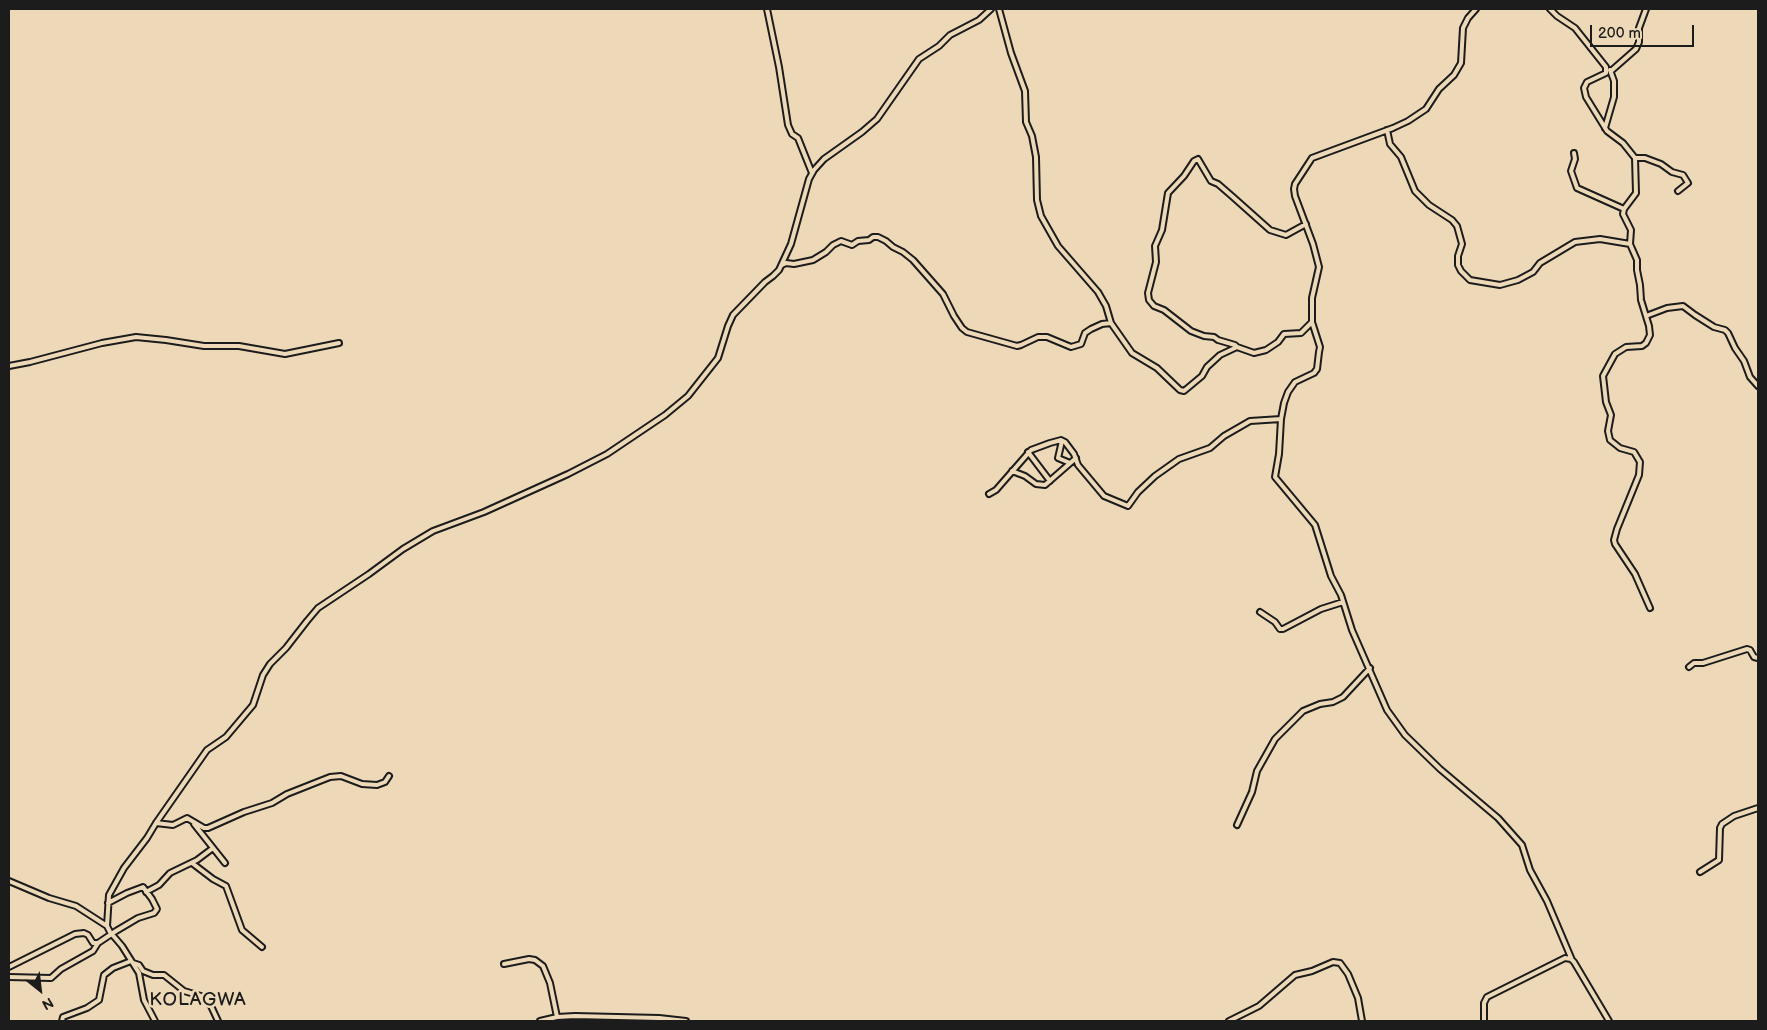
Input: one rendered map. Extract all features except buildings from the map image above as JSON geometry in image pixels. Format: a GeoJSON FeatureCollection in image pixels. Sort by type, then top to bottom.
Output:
{"type":"FeatureCollection","features":[{"type":"Feature","properties":{"kind":"street"},"geometry":{"type":"LineString","coordinates":[[767,9],[788,125],[792,134],[798,138],[812,173]]}},
{"type":"Feature","properties":{"kind":"street"},"geometry":{"type":"LineString","coordinates":[[107,926],[108,903],[111,891],[120,873],[147,838],[209,748],[226,737],[253,705],[266,670],[286,648],[306,620],[318,608],[423,536],[484,512],[568,474],[622,444],[665,415],[688,396],[718,358],[733,315],[764,282],[776,274],[781,266],[790,244],[812,173],[827,157],[871,125],[901,87],[919,59],[939,46],[950,35],[978,20],[991,9]]}},
{"type":"Feature","properties":{"kind":"street"},"geometry":{"type":"LineString","coordinates":[[999,9],[1013,61],[1025,91],[1026,122],[1036,157],[1038,206],[1055,242],[1098,292],[1106,306],[1111,323],[1132,352],[1157,368],[1183,391],[1202,376],[1207,366],[1220,354],[1237,347]]}},
{"type":"Feature","properties":{"kind":"street"},"geometry":{"type":"LineString","coordinates":[[1476,9],[1468,18],[1463,28],[1461,63],[1454,75],[1439,89],[1432,102],[1422,112],[1408,121],[1387,130],[1315,157],[1309,161],[1294,189],[1319,266],[1312,291],[1312,322],[1320,347],[1318,369],[1295,382],[1284,403],[1275,477],[1314,525],[1352,630],[1387,710],[1402,731],[1440,769],[1498,818],[1522,845],[1530,870],[1547,901],[1572,960],[1609,1021]]}},
{"type":"Feature","properties":{"kind":"street"},"geometry":{"type":"LineString","coordinates":[[1550,9],[1575,28],[1609,70],[1614,81],[1614,96],[1605,128]]}},
{"type":"Feature","properties":{"kind":"street"},"geometry":{"type":"LineString","coordinates":[[1646,9],[1639,28],[1639,42],[1636,49],[1604,74],[1587,82],[1584,88],[1586,97],[1605,128],[1611,135],[1623,142],[1635,158],[1636,193],[1624,209],[1623,214],[1631,230],[1630,244],[1637,260],[1641,300],[1650,335],[1642,346],[1626,347],[1615,354],[1602,376],[1606,402],[1611,415],[1608,437],[1615,445],[1634,452],[1640,462],[1639,476],[1614,540],[1640,584],[1650,608]]}},
{"type":"Feature","properties":{"kind":"street"},"geometry":{"type":"LineString","coordinates":[[1387,130],[1390,144],[1401,157],[1415,191],[1424,201],[1452,220],[1457,226],[1462,244],[1458,256],[1458,266],[1470,280],[1500,285],[1518,280],[1533,272],[1540,263],[1576,242],[1600,239],[1630,244]]}},
{"type":"Feature","properties":{"kind":"street"},"geometry":{"type":"LineString","coordinates":[[1574,153],[1575,158],[1571,171],[1577,188],[1624,209]]}},
{"type":"Feature","properties":{"kind":"street"},"geometry":{"type":"LineString","coordinates":[[1635,158],[1646,158],[1661,164],[1672,172],[1683,175],[1688,183],[1678,191]]}},
{"type":"Feature","properties":{"kind":"street"},"geometry":{"type":"LineString","coordinates":[[1306,224],[1286,235],[1270,230],[1218,184],[1211,181],[1197,159],[1168,193],[1162,230],[1155,246],[1156,262],[1148,293],[1149,300],[1154,306],[1164,310],[1191,331],[1204,336],[1214,337],[1254,353],[1268,350],[1283,335],[1300,333],[1312,322]]}},
{"type":"Feature","properties":{"kind":"street"},"geometry":{"type":"LineString","coordinates":[[781,266],[786,263],[794,264],[813,260],[826,252],[835,243],[841,241],[853,244],[858,240],[878,237],[904,252],[913,260],[943,294],[952,314],[962,328],[970,334],[1017,346],[1038,337],[1047,337],[1071,347],[1081,344],[1084,335],[1091,329],[1102,324],[1111,323]]}},
{"type":"Feature","properties":{"kind":"street"},"geometry":{"type":"LineString","coordinates":[[1646,316],[1667,308],[1683,306],[1714,327],[1724,330],[1728,333],[1750,377],[1758,386]]}},
{"type":"Feature","properties":{"kind":"street"},"geometry":{"type":"LineString","coordinates":[[9,366],[102,343],[136,337],[204,346],[239,346],[286,354],[339,343]]}},
{"type":"Feature","properties":{"kind":"street"},"geometry":{"type":"LineString","coordinates":[[1062,441],[1076,458],[1084,473],[1104,496],[1114,502],[1128,506],[1138,492],[1154,476],[1179,459],[1210,448],[1224,436],[1250,421],[1281,419]]}},
{"type":"Feature","properties":{"kind":"street"},"geometry":{"type":"LineString","coordinates":[[989,494],[994,492],[1028,452],[1050,443],[1062,441]]}},
{"type":"Feature","properties":{"kind":"street"},"geometry":{"type":"LineString","coordinates":[[1062,441],[1058,458],[1070,463]]}},
{"type":"Feature","properties":{"kind":"street"},"geometry":{"type":"LineString","coordinates":[[1028,452],[1050,481]]}},
{"type":"Feature","properties":{"kind":"street"},"geometry":{"type":"LineString","coordinates":[[1012,471],[1026,476],[1036,484],[1045,485],[1076,458]]}},
{"type":"Feature","properties":{"kind":"street"},"geometry":{"type":"LineString","coordinates":[[1260,612],[1283,629],[1321,609],[1343,602]]}},
{"type":"Feature","properties":{"kind":"street"},"geometry":{"type":"LineString","coordinates":[[1689,667],[1694,663],[1703,663],[1746,649],[1750,650],[1754,657],[1758,658]]}},
{"type":"Feature","properties":{"kind":"street"},"geometry":{"type":"LineString","coordinates":[[1237,825],[1252,792],[1257,771],[1275,739],[1303,711],[1343,697],[1370,668]]}},
{"type":"Feature","properties":{"kind":"street"},"geometry":{"type":"LineString","coordinates":[[156,823],[173,825],[184,818],[190,819],[201,827],[208,828],[244,812],[272,803],[287,794],[330,777],[341,776],[362,784],[376,785],[385,782],[389,776]]}},
{"type":"Feature","properties":{"kind":"street"},"geometry":{"type":"LineString","coordinates":[[1700,872],[1719,860],[1720,828],[1722,824],[1734,816],[1758,808]]}},
{"type":"Feature","properties":{"kind":"street"},"geometry":{"type":"LineString","coordinates":[[190,819],[225,863]]}},
{"type":"Feature","properties":{"kind":"street"},"geometry":{"type":"LineString","coordinates":[[146,892],[159,885],[170,873],[192,862],[213,848]]}},
{"type":"Feature","properties":{"kind":"street"},"geometry":{"type":"LineString","coordinates":[[192,862],[212,879],[226,886],[242,930],[262,948]]}},
{"type":"Feature","properties":{"kind":"street"},"geometry":{"type":"LineString","coordinates":[[9,881],[49,898],[76,906],[107,926],[139,973],[144,1000],[155,1021]]}},
{"type":"Feature","properties":{"kind":"street"},"geometry":{"type":"LineString","coordinates":[[9,977],[51,978],[61,969],[93,951],[98,943],[112,934],[138,918],[156,911],[155,904],[143,887],[108,903]]}},
{"type":"Feature","properties":{"kind":"street"},"geometry":{"type":"LineString","coordinates":[[9,967],[75,934],[84,934],[94,943],[98,943]]}},
{"type":"Feature","properties":{"kind":"street"},"geometry":{"type":"LineString","coordinates":[[504,964],[529,958],[536,960],[543,966],[550,983],[557,1017]]}},
{"type":"Feature","properties":{"kind":"street"},"geometry":{"type":"LineString","coordinates":[[1484,1021],[1484,1003],[1487,997],[1565,958],[1572,960]]}},
{"type":"Feature","properties":{"kind":"street"},"geometry":{"type":"LineString","coordinates":[[62,1021],[62,1018],[66,1015],[87,1008],[99,1000],[104,975],[114,968],[132,961]]}},
{"type":"Feature","properties":{"kind":"street"},"geometry":{"type":"LineString","coordinates":[[132,961],[139,965],[143,971],[153,975],[164,975],[184,991],[201,996],[207,1001],[218,1021]]}},
{"type":"Feature","properties":{"kind":"street"},"geometry":{"type":"LineString","coordinates":[[1229,1021],[1247,1014],[1259,1006],[1294,975],[1333,962],[1340,963],[1348,974],[1358,998],[1362,1021]]}},
{"type":"Feature","properties":{"kind":"street"},"geometry":{"type":"LineString","coordinates":[[540,1021],[557,1017],[588,1016],[686,1021]]}},
{"type":"Feature","properties":{"kind":"district","name":"KOLAGWA"},"geometry":{"type":"Point","coordinates":[198,1000]}}]}
